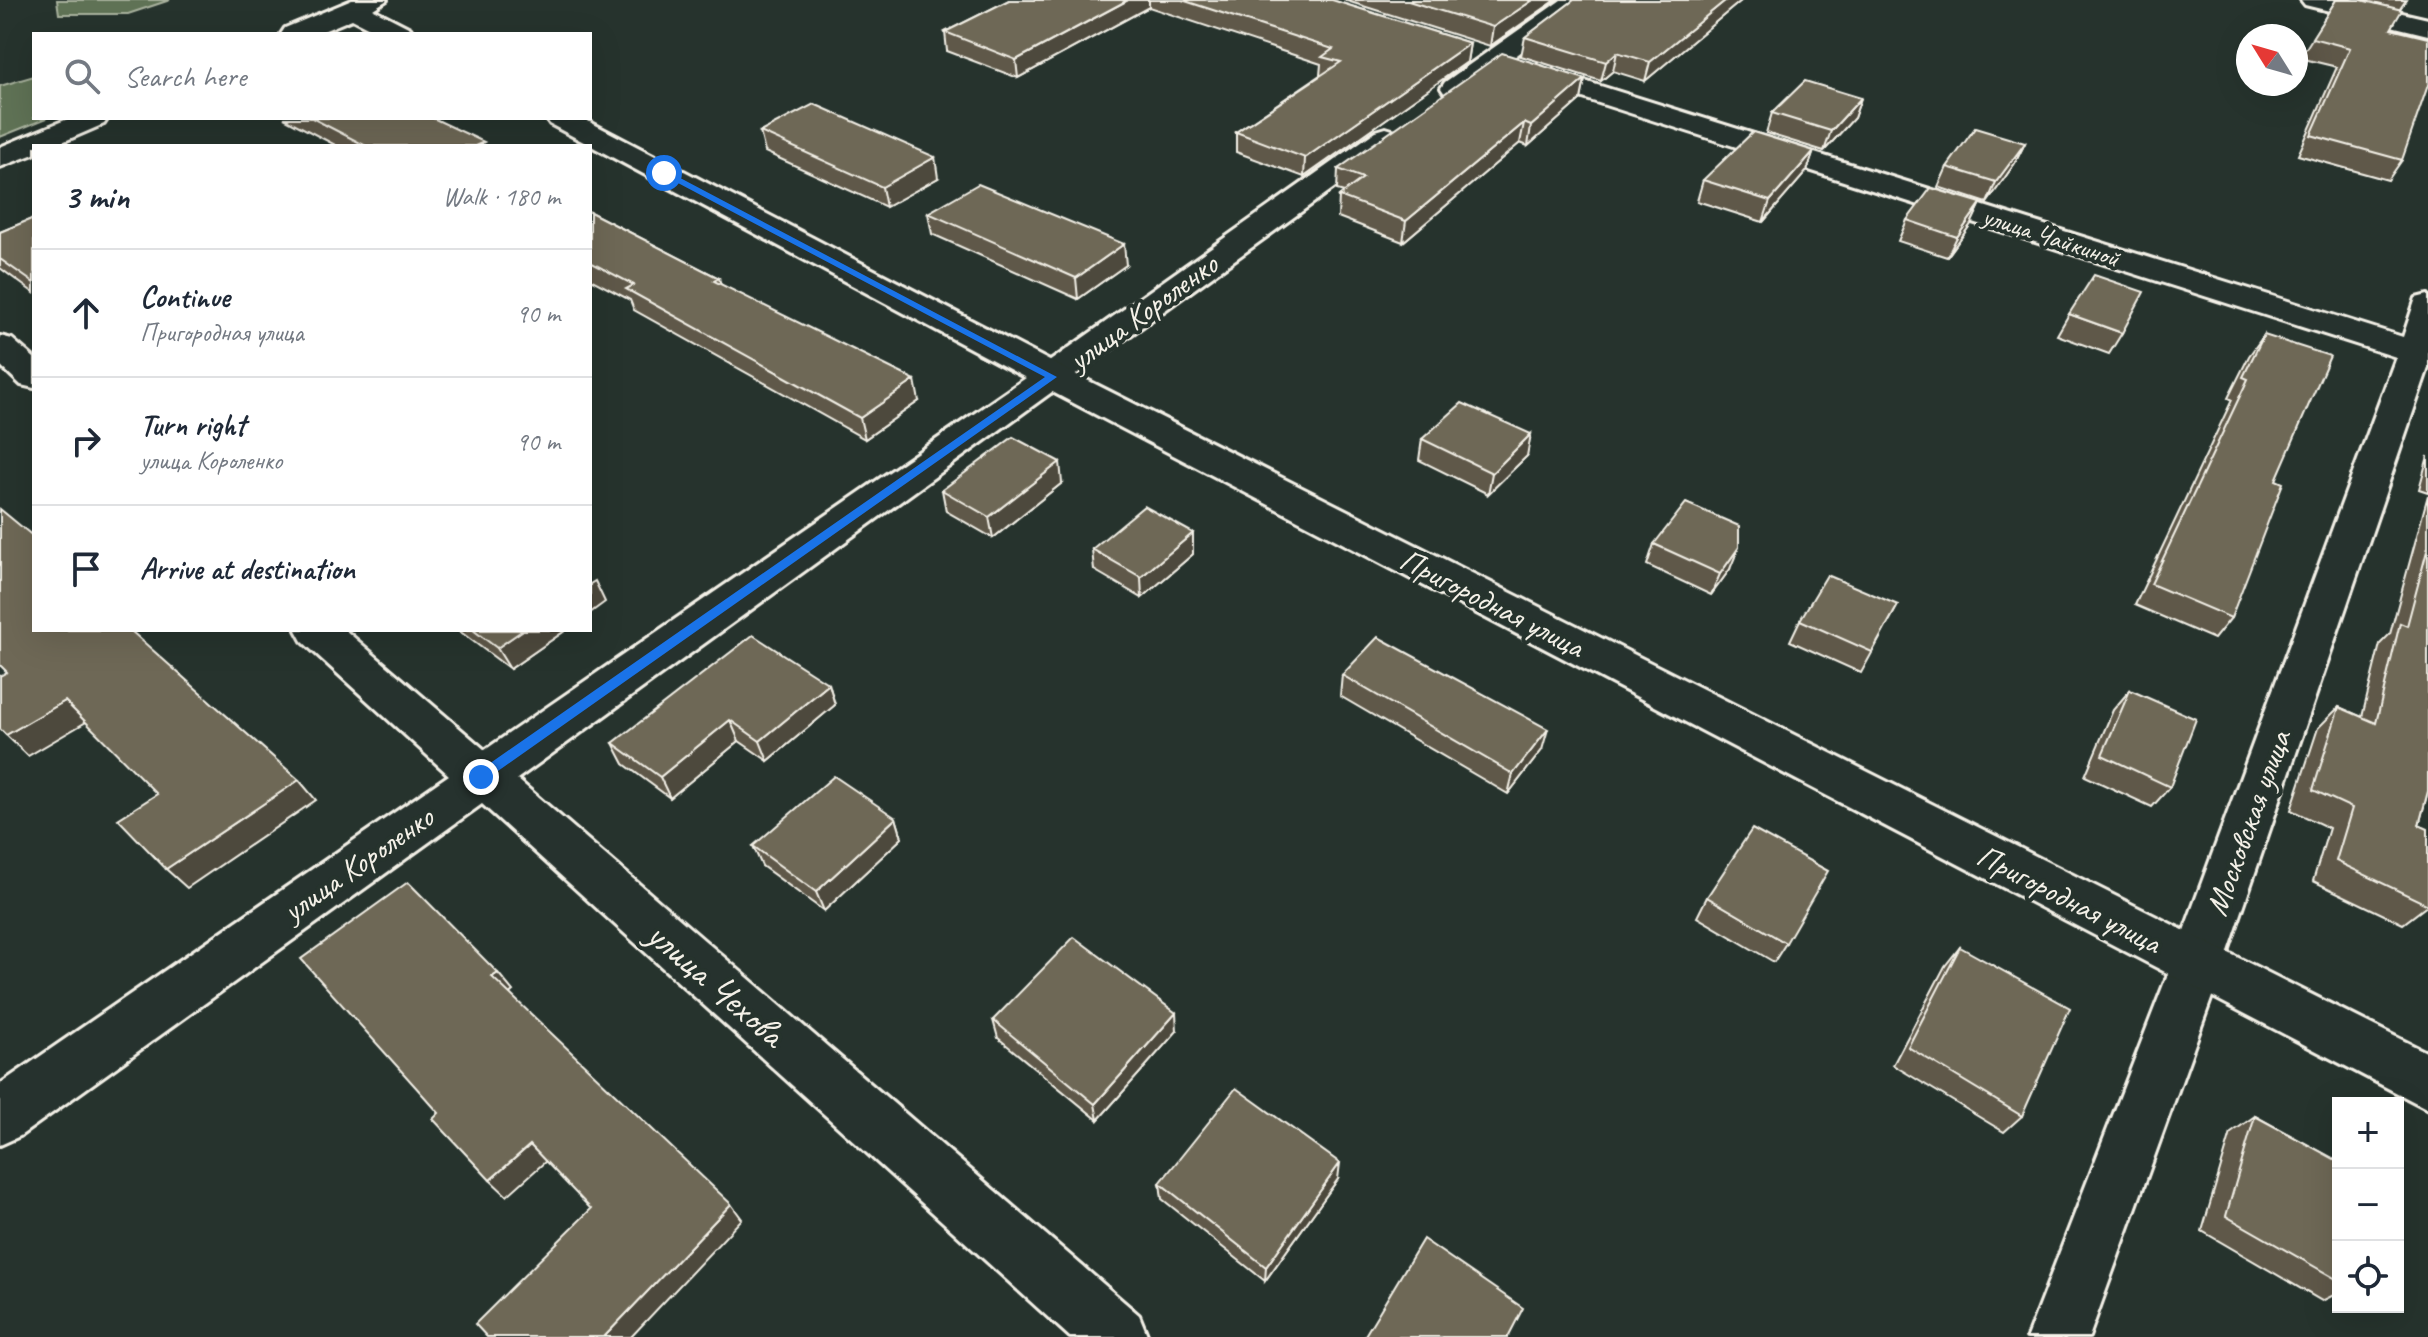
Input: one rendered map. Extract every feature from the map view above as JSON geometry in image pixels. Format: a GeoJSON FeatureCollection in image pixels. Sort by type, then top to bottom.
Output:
{"type":"FeatureCollection","features":[{"type":"Feature","properties":{"kind":"street","name":"улица Короленко"},"geometry":{"type":"LineString","coordinates":[[0,1117],[1052,377],[1422,112],[1479,56],[1577,0]]}},
{"type":"Feature","properties":{"kind":"street"},"geometry":{"type":"LineString","coordinates":[[2314,0],[2428,27]]}},
{"type":"Feature","properties":{"kind":"street"},"geometry":{"type":"LineString","coordinates":[[298,32],[354,3],[398,32]]}},
{"type":"Feature","properties":{"kind":"street","name":"улица Чайкиной"},"geometry":{"type":"LineString","coordinates":[[1479,56],[2422,354]]}},
{"type":"Feature","properties":{"kind":"street"},"geometry":{"type":"LineString","coordinates":[[33,144],[89,120]]}},
{"type":"Feature","properties":{"kind":"street","name":"Пригородная улица"},"geometry":{"type":"LineString","coordinates":[[564,120],[1052,377],[2428,1082]]}},
{"type":"Feature","properties":{"kind":"street"},"geometry":{"type":"LineString","coordinates":[[0,158],[32,144]]}},
{"type":"Feature","properties":{"kind":"street","name":"Московская улица"},"geometry":{"type":"LineString","coordinates":[[2058,1337],[2422,354],[2428,305]]}},
{"type":"Feature","properties":{"kind":"street"},"geometry":{"type":"LineString","coordinates":[[0,346],[32,375]]}},
{"type":"Feature","properties":{"kind":"street","name":"улица Чехова"},"geometry":{"type":"LineString","coordinates":[[319,632],[1117,1337]]}},
{"type":"Feature","properties":{"kind":"green space"},"geometry":{"type":"Polygon","coordinates":[[[57,0],[170,0],[128,14],[59,14],[57,0]]]}},
{"type":"Feature","properties":{"kind":"green space"},"geometry":{"type":"Polygon","coordinates":[[[32,77],[32,120],[42,120],[0,137],[0,86],[32,77]]]}},
{"type":"Feature","properties":{"kind":"building"},"geometry":{"type":"Polygon","coordinates":[[[1009,0],[1128,0],[1016,60],[945,32],[1009,0]]]}},
{"type":"Feature","properties":{"kind":"building"},"geometry":{"type":"Polygon","coordinates":[[[1182,0],[1332,0],[1470,43],[1305,158],[1236,132],[1341,62],[1322,57],[1333,49],[1182,0]]]}},
{"type":"Feature","properties":{"kind":"building"},"geometry":{"type":"Polygon","coordinates":[[[1405,0],[1533,0],[1493,27],[1405,0]]]}},
{"type":"Feature","properties":{"kind":"building"},"geometry":{"type":"Polygon","coordinates":[[[1574,0],[1726,0],[1650,62],[1617,52],[1606,62],[1525,37],[1574,0]]]}},
{"type":"Feature","properties":{"kind":"building"},"geometry":{"type":"Polygon","coordinates":[[[2336,0],[2361,0],[2402,10],[2391,29],[2428,38],[2428,85],[2402,160],[2311,135],[2350,48],[2312,38],[2336,0]]]}},
{"type":"Feature","properties":{"kind":"building"},"geometry":{"type":"Polygon","coordinates":[[[1502,53],[1585,79],[1531,126],[1524,123],[1406,221],[1339,196],[1363,178],[1338,169],[1502,53]]]}},
{"type":"Feature","properties":{"kind":"building"},"geometry":{"type":"Polygon","coordinates":[[[1805,81],[1861,98],[1831,131],[1772,113],[1805,81]]]}},
{"type":"Feature","properties":{"kind":"building"},"geometry":{"type":"Polygon","coordinates":[[[814,104],[935,157],[882,187],[760,132],[814,104]]]}},
{"type":"Feature","properties":{"kind":"building"},"geometry":{"type":"Polygon","coordinates":[[[316,120],[437,120],[484,142],[480,144],[362,144],[316,120]]]}},
{"type":"Feature","properties":{"kind":"building"},"geometry":{"type":"Polygon","coordinates":[[[1975,128],[2025,143],[1996,182],[1947,167],[1975,128]]]}},
{"type":"Feature","properties":{"kind":"building"},"geometry":{"type":"Polygon","coordinates":[[[1753,132],[1814,151],[1770,201],[1703,180],[1753,132]]]}},
{"type":"Feature","properties":{"kind":"building"},"geometry":{"type":"Polygon","coordinates":[[[978,184],[1124,244],[1076,278],[928,213],[978,184]]]}},
{"type":"Feature","properties":{"kind":"building"},"geometry":{"type":"Polygon","coordinates":[[[1931,188],[1981,203],[1957,237],[1907,220],[1931,188]]]}},
{"type":"Feature","properties":{"kind":"building"},"geometry":{"type":"Polygon","coordinates":[[[592,213],[719,278],[714,281],[915,380],[860,418],[626,289],[634,285],[592,263],[592,213]]]}},
{"type":"Feature","properties":{"kind":"building"},"geometry":{"type":"Polygon","coordinates":[[[32,219],[32,282],[0,259],[0,232],[32,219]]]}},
{"type":"Feature","properties":{"kind":"building"},"geometry":{"type":"Polygon","coordinates":[[[2094,275],[2144,292],[2122,333],[2069,314],[2094,275]]]}},
{"type":"Feature","properties":{"kind":"building"},"geometry":{"type":"Polygon","coordinates":[[[2264,335],[2330,356],[2276,480],[2283,483],[2231,618],[2151,584],[2248,379],[2243,377],[2264,335]]]}},
{"type":"Feature","properties":{"kind":"building"},"geometry":{"type":"Polygon","coordinates":[[[1462,403],[1531,434],[1492,473],[1422,439],[1462,403]]]}},
{"type":"Feature","properties":{"kind":"building"},"geometry":{"type":"Polygon","coordinates":[[[1013,437],[1060,462],[989,517],[942,490],[1013,437]]]}},
{"type":"Feature","properties":{"kind":"building"},"geometry":{"type":"Polygon","coordinates":[[[1686,503],[1739,526],[1739,547],[1720,574],[1654,544],[1686,503]]]}},
{"type":"Feature","properties":{"kind":"building"},"geometry":{"type":"Polygon","coordinates":[[[1144,506],[1193,533],[1141,577],[1092,549],[1144,506]]]}},
{"type":"Feature","properties":{"kind":"building"},"geometry":{"type":"Polygon","coordinates":[[[0,509],[32,535],[32,632],[132,632],[299,780],[166,869],[118,819],[157,794],[65,701],[6,735],[0,729],[0,676],[7,672],[0,665],[0,509]]]}},
{"type":"Feature","properties":{"kind":"building"},"geometry":{"type":"Polygon","coordinates":[[[2428,547],[2428,791],[2419,825],[2428,829],[2428,905],[2336,861],[2352,808],[2313,790],[2339,707],[2376,723],[2400,623],[2407,626],[2428,547]]]}},
{"type":"Feature","properties":{"kind":"building"},"geometry":{"type":"Polygon","coordinates":[[[1827,575],[1898,605],[1872,652],[1800,620],[1827,575]]]}},
{"type":"Feature","properties":{"kind":"building"},"geometry":{"type":"Polygon","coordinates":[[[476,632],[520,632],[497,648],[476,632]]]}},
{"type":"Feature","properties":{"kind":"building"},"geometry":{"type":"Polygon","coordinates":[[[753,635],[829,684],[760,741],[730,720],[660,777],[613,743],[753,635]]]}},
{"type":"Feature","properties":{"kind":"building"},"geometry":{"type":"Polygon","coordinates":[[[1378,637],[1548,729],[1513,774],[1342,675],[1378,637]]]}},
{"type":"Feature","properties":{"kind":"building"},"geometry":{"type":"Polygon","coordinates":[[[2130,690],[2196,719],[2170,787],[2102,755],[2130,690]]]}},
{"type":"Feature","properties":{"kind":"building"},"geometry":{"type":"Polygon","coordinates":[[[834,776],[896,818],[816,892],[753,846],[834,776]]]}},
{"type":"Feature","properties":{"kind":"building"},"geometry":{"type":"Polygon","coordinates":[[[1752,829],[1828,871],[1786,943],[1707,897],[1752,829]]]}},
{"type":"Feature","properties":{"kind":"building"},"geometry":{"type":"Polygon","coordinates":[[[408,882],[498,973],[492,977],[731,1204],[604,1337],[487,1337],[475,1324],[591,1209],[530,1145],[490,1180],[433,1119],[439,1113],[301,959],[408,882]]]}},
{"type":"Feature","properties":{"kind":"building"},"geometry":{"type":"Polygon","coordinates":[[[1074,937],[1176,1013],[1095,1104],[993,1020],[1074,937]]]}},
{"type":"Feature","properties":{"kind":"building"},"geometry":{"type":"Polygon","coordinates":[[[1960,947],[2070,1008],[2022,1116],[1908,1047],[1960,947]]]}},
{"type":"Feature","properties":{"kind":"building"},"geometry":{"type":"Polygon","coordinates":[[[1236,1088],[1340,1163],[1266,1267],[1160,1183],[1236,1088]]]}},
{"type":"Feature","properties":{"kind":"building"},"geometry":{"type":"Polygon","coordinates":[[[2255,1116],[2332,1158],[2332,1277],[2226,1216],[2255,1116]]]}},
{"type":"Feature","properties":{"kind":"building"},"geometry":{"type":"Polygon","coordinates":[[[1423,1239],[1523,1308],[1508,1337],[1364,1337],[1423,1239]]]}},
{"type":"Feature","properties":{"kind":"route"},"geometry":{"type":"LineString","coordinates":[[481,777],[1052,377],[664,173]]}}]}
